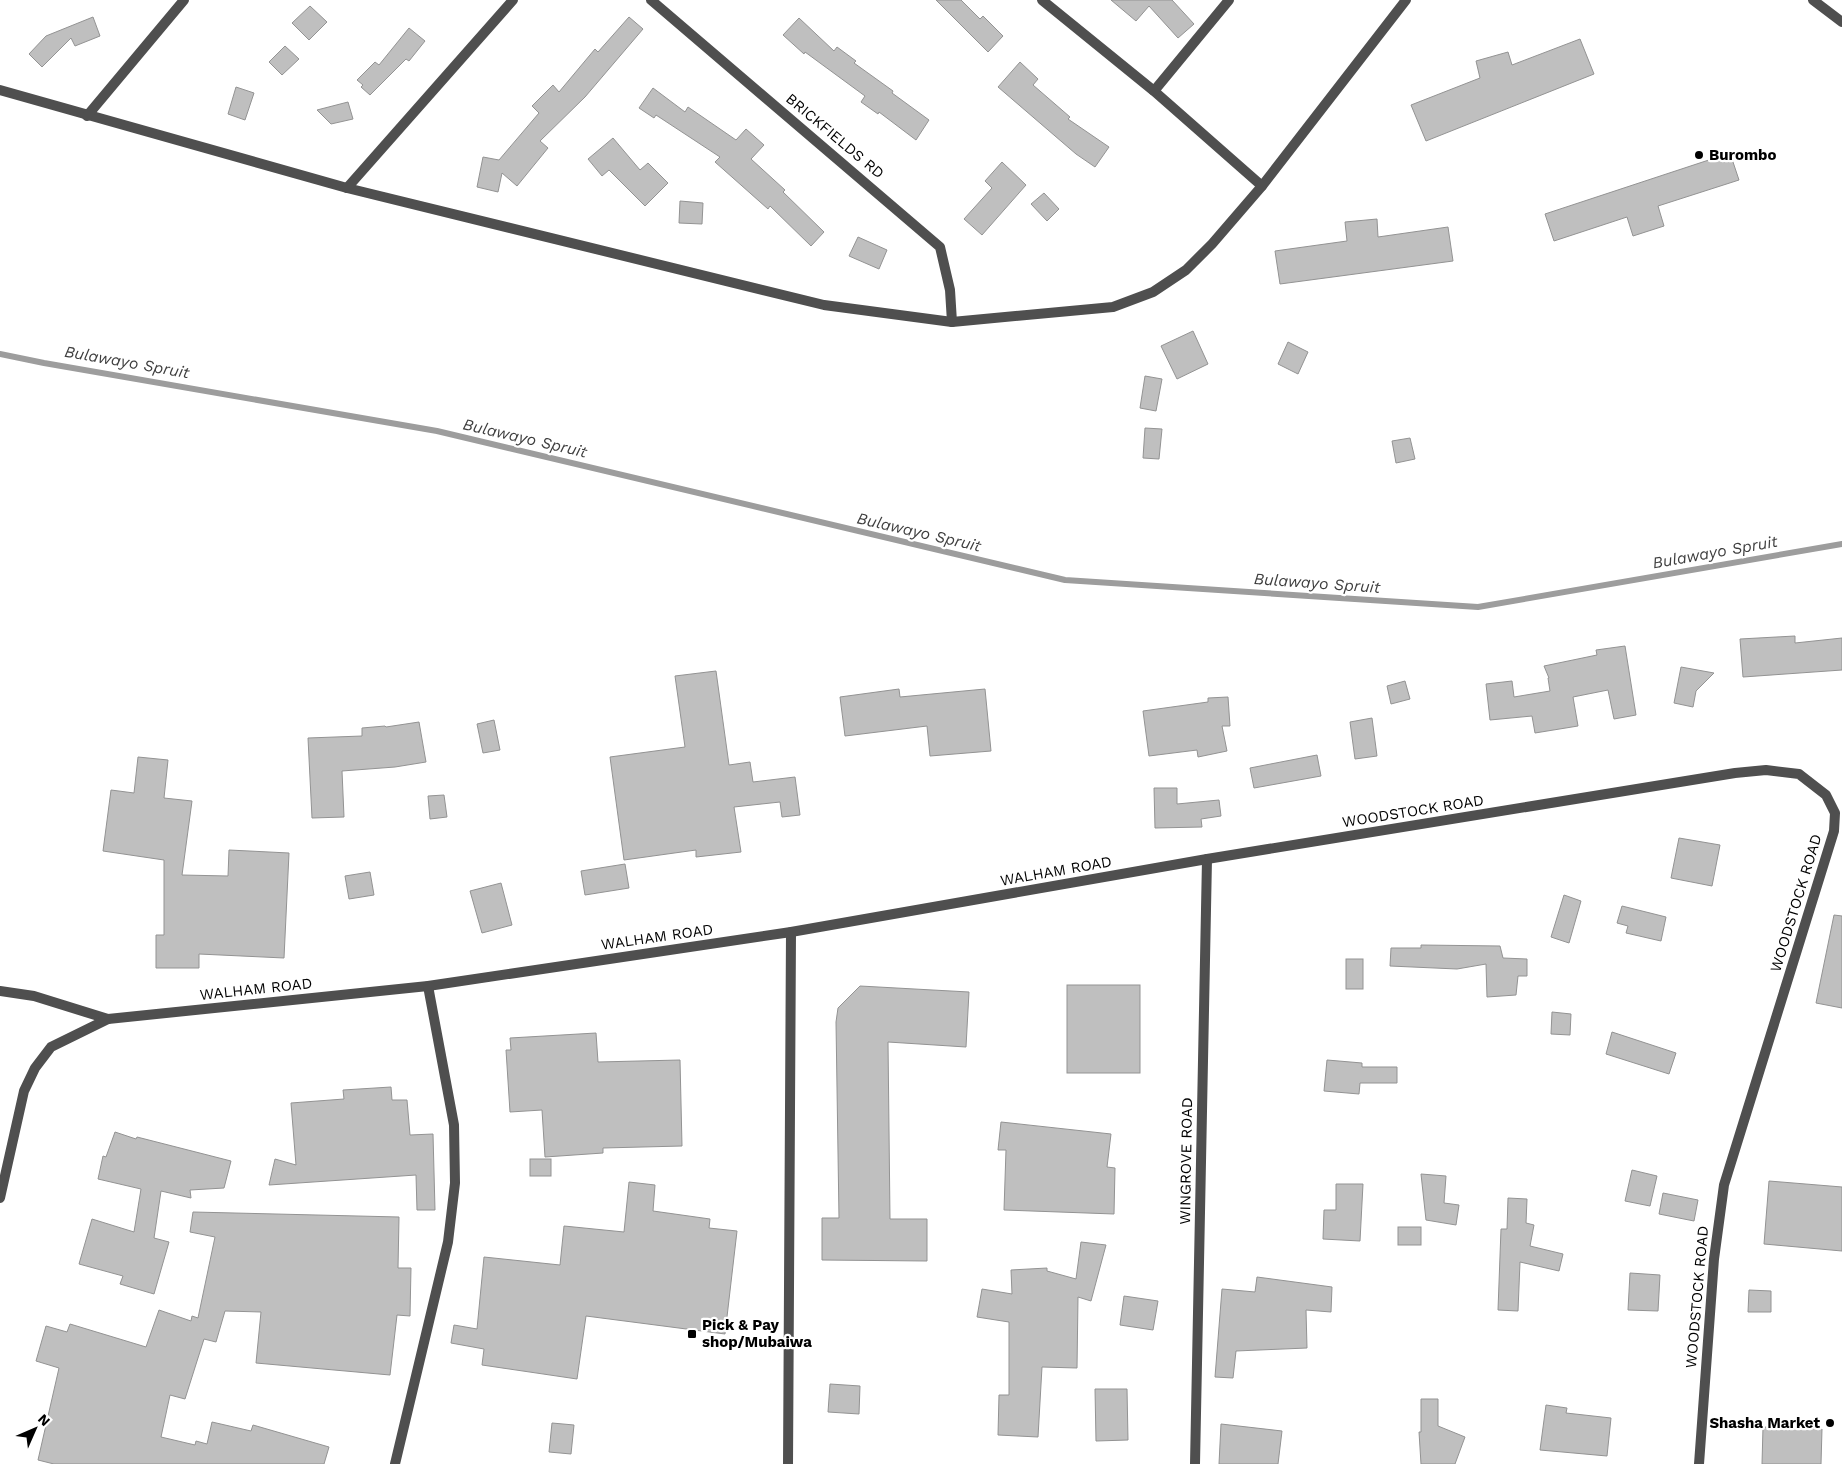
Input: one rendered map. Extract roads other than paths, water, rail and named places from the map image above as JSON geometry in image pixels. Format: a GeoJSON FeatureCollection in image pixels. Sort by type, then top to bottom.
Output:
{"type":"FeatureCollection","features":[{"type":"Feature","properties":{"kind":"street"},"geometry":{"type":"LineString","coordinates":[[87,116],[184,0]]}},
{"type":"Feature","properties":{"kind":"street"},"geometry":{"type":"LineString","coordinates":[[347,188],[513,0]]}},
{"type":"Feature","properties":{"kind":"street","name":"BRICKFIELDS RD"},"geometry":{"type":"LineString","coordinates":[[651,0],[940,247],[950,290],[952,322]]}},
{"type":"Feature","properties":{"kind":"street"},"geometry":{"type":"LineString","coordinates":[[1042,0],[1154,92],[1262,186]]}},
{"type":"Feature","properties":{"kind":"street"},"geometry":{"type":"LineString","coordinates":[[1154,92],[1229,0]]}},
{"type":"Feature","properties":{"kind":"street"},"geometry":{"type":"LineString","coordinates":[[0,90],[347,188],[824,305],[952,322],[1113,307],[1153,292],[1186,270],[1212,244],[1262,186],[1406,0]]}},
{"type":"Feature","properties":{"kind":"street"},"geometry":{"type":"LineString","coordinates":[[1813,0],[1842,22]]}},
{"type":"Feature","properties":{"kind":"street","name":"WOODSTOCK ROAD"},"geometry":{"type":"LineString","coordinates":[[1207,860],[1742,772],[1766,770],[1799,774],[1826,795],[1835,813],[1834,831],[1724,1185],[1714,1259],[1699,1464]]}},
{"type":"Feature","properties":{"kind":"street","name":"WALHAM ROAD"},"geometry":{"type":"LineString","coordinates":[[108,1019],[428,986],[791,932],[1207,860]]}},
{"type":"Feature","properties":{"kind":"street","name":"WINGROVE ROAD"},"geometry":{"type":"LineString","coordinates":[[1195,1464],[1207,860]]}},
{"type":"Feature","properties":{"kind":"street"},"geometry":{"type":"LineString","coordinates":[[788,1464],[791,932]]}},
{"type":"Feature","properties":{"kind":"street"},"geometry":{"type":"LineString","coordinates":[[395,1464],[448,1242],[455,1183],[454,1125],[428,986]]}},
{"type":"Feature","properties":{"kind":"street"},"geometry":{"type":"LineString","coordinates":[[0,991],[34,996],[108,1019]]}},
{"type":"Feature","properties":{"kind":"street"},"geometry":{"type":"LineString","coordinates":[[0,1198],[24,1091],[35,1068],[51,1047],[108,1019]]}},
{"type":"Feature","properties":{"kind":"waterway","name":"Bulawayo Spruit"},"geometry":{"type":"LineString","coordinates":[[0,354],[437,431],[1065,580],[1478,607],[1842,544]]}},
{"type":"Feature","properties":{"kind":"place","name":"Burombo"},"geometry":{"type":"Point","coordinates":[1699,155]}},
{"type":"Feature","properties":{"kind":"place","name":"Pick & Pay shop/Mubaiwa"},"geometry":{"type":"Point","coordinates":[692,1334]}},
{"type":"Feature","properties":{"kind":"place","name":"Shasha Market"},"geometry":{"type":"Point","coordinates":[1830,1423]}}]}
